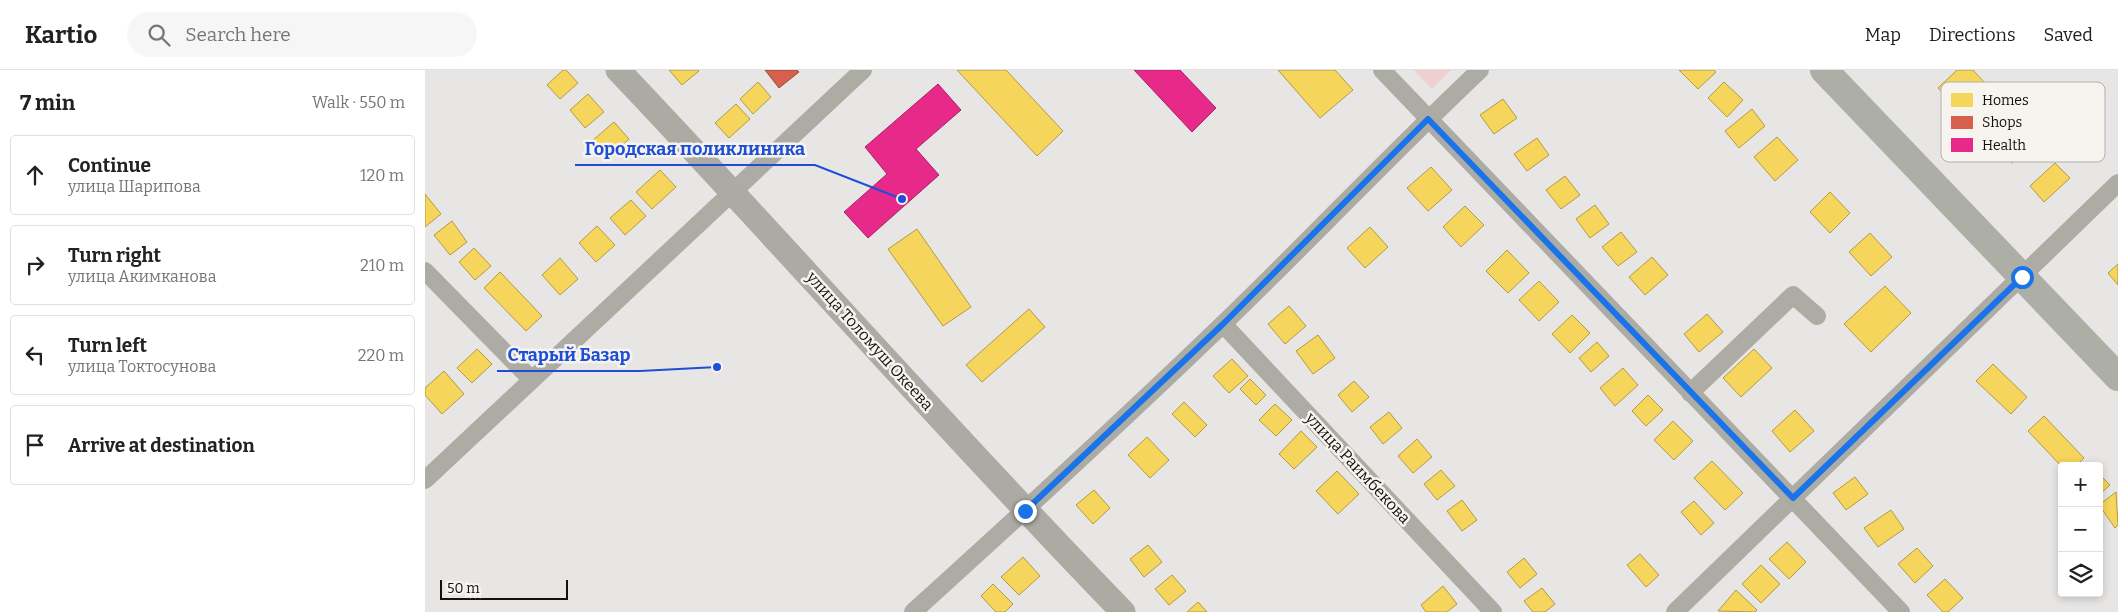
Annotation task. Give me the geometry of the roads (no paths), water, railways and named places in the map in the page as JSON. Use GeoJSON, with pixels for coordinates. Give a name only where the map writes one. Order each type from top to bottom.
{"type":"FeatureCollection","features":[{"type":"Feature","properties":{"kind":"main road"},"geometry":{"type":"LineString","coordinates":[[1824,70],[2118,377]]}},
{"type":"Feature","properties":{"kind":"street","name":"улица Толомуш Океева"},"geometry":{"type":"LineString","coordinates":[[618,70],[733,192],[1025,511],[1123,612]]}},
{"type":"Feature","properties":{"kind":"street"},"geometry":{"type":"LineString","coordinates":[[425,480],[863,70]]}},
{"type":"Feature","properties":{"kind":"street"},"geometry":{"type":"LineString","coordinates":[[1382,70],[1901,612]]}},
{"type":"Feature","properties":{"kind":"street"},"geometry":{"type":"LineString","coordinates":[[913,612],[1025,511],[1223,324],[1428,119],[1480,70]]}},
{"type":"Feature","properties":{"kind":"street"},"geometry":{"type":"LineString","coordinates":[[1675,612],[2118,183]]}},
{"type":"Feature","properties":{"kind":"street"},"geometry":{"type":"LineString","coordinates":[[425,271],[532,380]]}},
{"type":"Feature","properties":{"kind":"street"},"geometry":{"type":"LineString","coordinates":[[1690,393],[1793,295],[1817,316]]}},
{"type":"Feature","properties":{"kind":"street","name":"улица Раимбекова"},"geometry":{"type":"LineString","coordinates":[[1223,324],[1493,612]]}},
{"type":"Feature","properties":{"kind":"place","name":"Городская поликлиника"},"geometry":{"type":"Point","coordinates":[902,199]}},
{"type":"Feature","properties":{"kind":"place","name":"Старый Базар"},"geometry":{"type":"Point","coordinates":[717,367]}}]}
